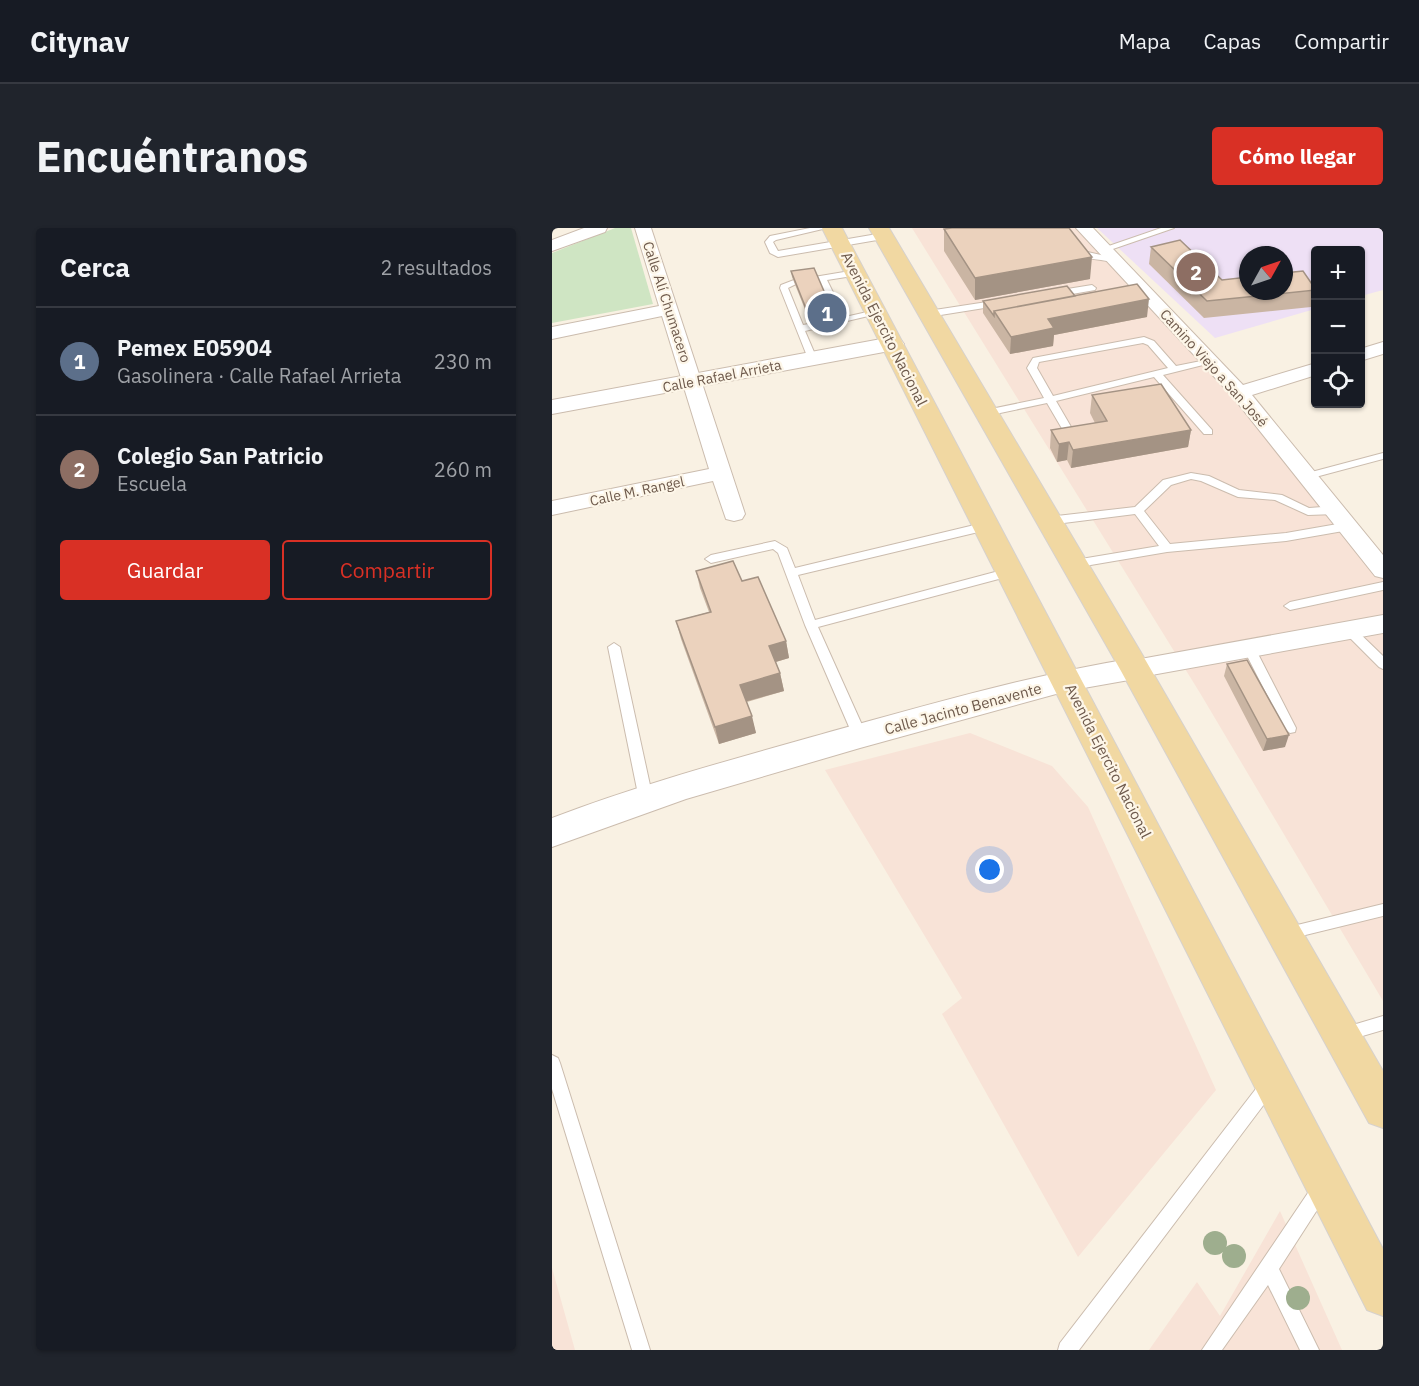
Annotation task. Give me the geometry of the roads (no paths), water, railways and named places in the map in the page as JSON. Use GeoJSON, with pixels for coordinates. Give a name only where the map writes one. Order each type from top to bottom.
{"type":"FeatureCollection","features":[{"type":"Feature","properties":{"kind":"main road"},"geometry":{"type":"LineString","coordinates":[[881,232],[1136,669],[1341,1035],[1380,1098]]}},
{"type":"Feature","properties":{"kind":"main road","name":"Avenida Ejercito Nacional"},"geometry":{"type":"LineString","coordinates":[[832,233],[856,273],[1383,1294]]}},
{"type":"Feature","properties":{"kind":"street"},"geometry":{"type":"LineString","coordinates":[[552,246],[599,228]]}},
{"type":"Feature","properties":{"kind":"street","name":"Calle Alí Chumacero"},"geometry":{"type":"LineString","coordinates":[[643,228],[734,514]]}},
{"type":"Feature","properties":{"kind":"street","name":"Camino Viejo a San José"},"geometry":{"type":"LineString","coordinates":[[1084,228],[1239,392],[1383,570]]}},
{"type":"Feature","properties":{"kind":"street"},"geometry":{"type":"LineString","coordinates":[[552,333],[669,309]]}},
{"type":"Feature","properties":{"kind":"street","name":"Calle Rafael Arrieta"},"geometry":{"type":"LineString","coordinates":[[552,407],[892,344]]}},
{"type":"Feature","properties":{"kind":"street"},"geometry":{"type":"LineString","coordinates":[[1363,354],[1383,348]]}},
{"type":"Feature","properties":{"kind":"street"},"geometry":{"type":"LineString","coordinates":[[1239,392],[1311,370]]}},
{"type":"Feature","properties":{"kind":"street","name":"Calle M. Rangel"},"geometry":{"type":"LineString","coordinates":[[552,508],[721,472]]}},
{"type":"Feature","properties":{"kind":"street","name":"Calle Jacinto Benavente"},"geometry":{"type":"LineString","coordinates":[[552,833],[646,799],[860,736],[1066,680],[1383,624]]}},
{"type":"Feature","properties":{"kind":"lane"},"geometry":{"type":"LineString","coordinates":[[1055,228],[1075,253],[1085,257],[1109,254],[1170,228]]}},
{"type":"Feature","properties":{"kind":"lane"},"geometry":{"type":"LineString","coordinates":[[832,233],[778,254],[774,253],[769,242],[773,238],[832,233],[881,232]]}},
{"type":"Feature","properties":{"kind":"lane"},"geometry":{"type":"LineString","coordinates":[[842,321],[819,279],[856,273]]}},
{"type":"Feature","properties":{"kind":"lane"},"geometry":{"type":"LineString","coordinates":[[794,283],[785,285],[784,288],[812,359]]}},
{"type":"Feature","properties":{"kind":"lane"},"geometry":{"type":"LineString","coordinates":[[1045,296],[1092,288]]}},
{"type":"Feature","properties":{"kind":"lane"},"geometry":{"type":"LineString","coordinates":[[928,314],[1010,301]]}},
{"type":"Feature","properties":{"kind":"lane"},"geometry":{"type":"LineString","coordinates":[[791,306],[803,304]]}},
{"type":"Feature","properties":{"kind":"lane"},"geometry":{"type":"LineString","coordinates":[[800,329],[876,313]]}},
{"type":"Feature","properties":{"kind":"lane"},"geometry":{"type":"LineString","coordinates":[[1069,432],[1032,368],[1033,362],[1044,357],[1144,340],[1151,343],[1174,369]]}},
{"type":"Feature","properties":{"kind":"lane"},"geometry":{"type":"LineString","coordinates":[[986,413],[1208,361]]}},
{"type":"Feature","properties":{"kind":"lane"},"geometry":{"type":"LineString","coordinates":[[1156,373],[1208,432]]}},
{"type":"Feature","properties":{"kind":"lane"},"geometry":{"type":"LineString","coordinates":[[1308,476],[1383,456]]}},
{"type":"Feature","properties":{"kind":"lane"},"geometry":{"type":"LineString","coordinates":[[1048,520],[1138,510],[1147,505],[1164,483],[1192,477],[1206,478],[1230,491],[1244,495],[1275,496],[1308,511],[1336,510]]}},
{"type":"Feature","properties":{"kind":"lane"},"geometry":{"type":"LineString","coordinates":[[1138,510],[1167,548]]}},
{"type":"Feature","properties":{"kind":"lane"},"geometry":{"type":"LineString","coordinates":[[791,573],[987,526]]}},
{"type":"Feature","properties":{"kind":"lane"},"geometry":{"type":"LineString","coordinates":[[1073,564],[1167,548],[1286,537],[1349,526]]}},
{"type":"Feature","properties":{"kind":"lane"},"geometry":{"type":"LineString","coordinates":[[711,559],[775,545],[783,551],[811,625],[860,736]]}},
{"type":"Feature","properties":{"kind":"lane"},"geometry":{"type":"LineString","coordinates":[[811,625],[1010,572]]}},
{"type":"Feature","properties":{"kind":"lane"},"geometry":{"type":"LineString","coordinates":[[1290,606],[1383,586]]}},
{"type":"Feature","properties":{"kind":"lane"},"geometry":{"type":"LineString","coordinates":[[1349,630],[1383,664]]}},
{"type":"Feature","properties":{"kind":"lane"},"geometry":{"type":"LineString","coordinates":[[614,647],[646,799]]}},
{"type":"Feature","properties":{"kind":"lane"},"geometry":{"type":"LineString","coordinates":[[1249,648],[1290,728]]}},
{"type":"Feature","properties":{"kind":"lane"},"geometry":{"type":"LineString","coordinates":[[1285,934],[1383,910]]}},
{"type":"Feature","properties":{"kind":"lane"},"geometry":{"type":"LineString","coordinates":[[1341,1035],[1383,1023]]}},
{"type":"Feature","properties":{"kind":"lane"},"geometry":{"type":"LineString","coordinates":[[552,1063],[641,1350]]}},
{"type":"Feature","properties":{"kind":"lane"},"geometry":{"type":"LineString","coordinates":[[1067,1350],[1272,1080]]}},
{"type":"Feature","properties":{"kind":"lane"},"geometry":{"type":"LineString","coordinates":[[1212,1350],[1326,1180]]}},
{"type":"Feature","properties":{"kind":"lane"},"geometry":{"type":"LineString","coordinates":[[1269,1268],[1310,1350]]}},
{"type":"Feature","properties":{"kind":"place","name":"Colegio San Patricio"},"geometry":{"type":"Point","coordinates":[1196,272]}},
{"type":"Feature","properties":{"kind":"place","name":"Pemex E05904"},"geometry":{"type":"Point","coordinates":[827,313]}}]}
